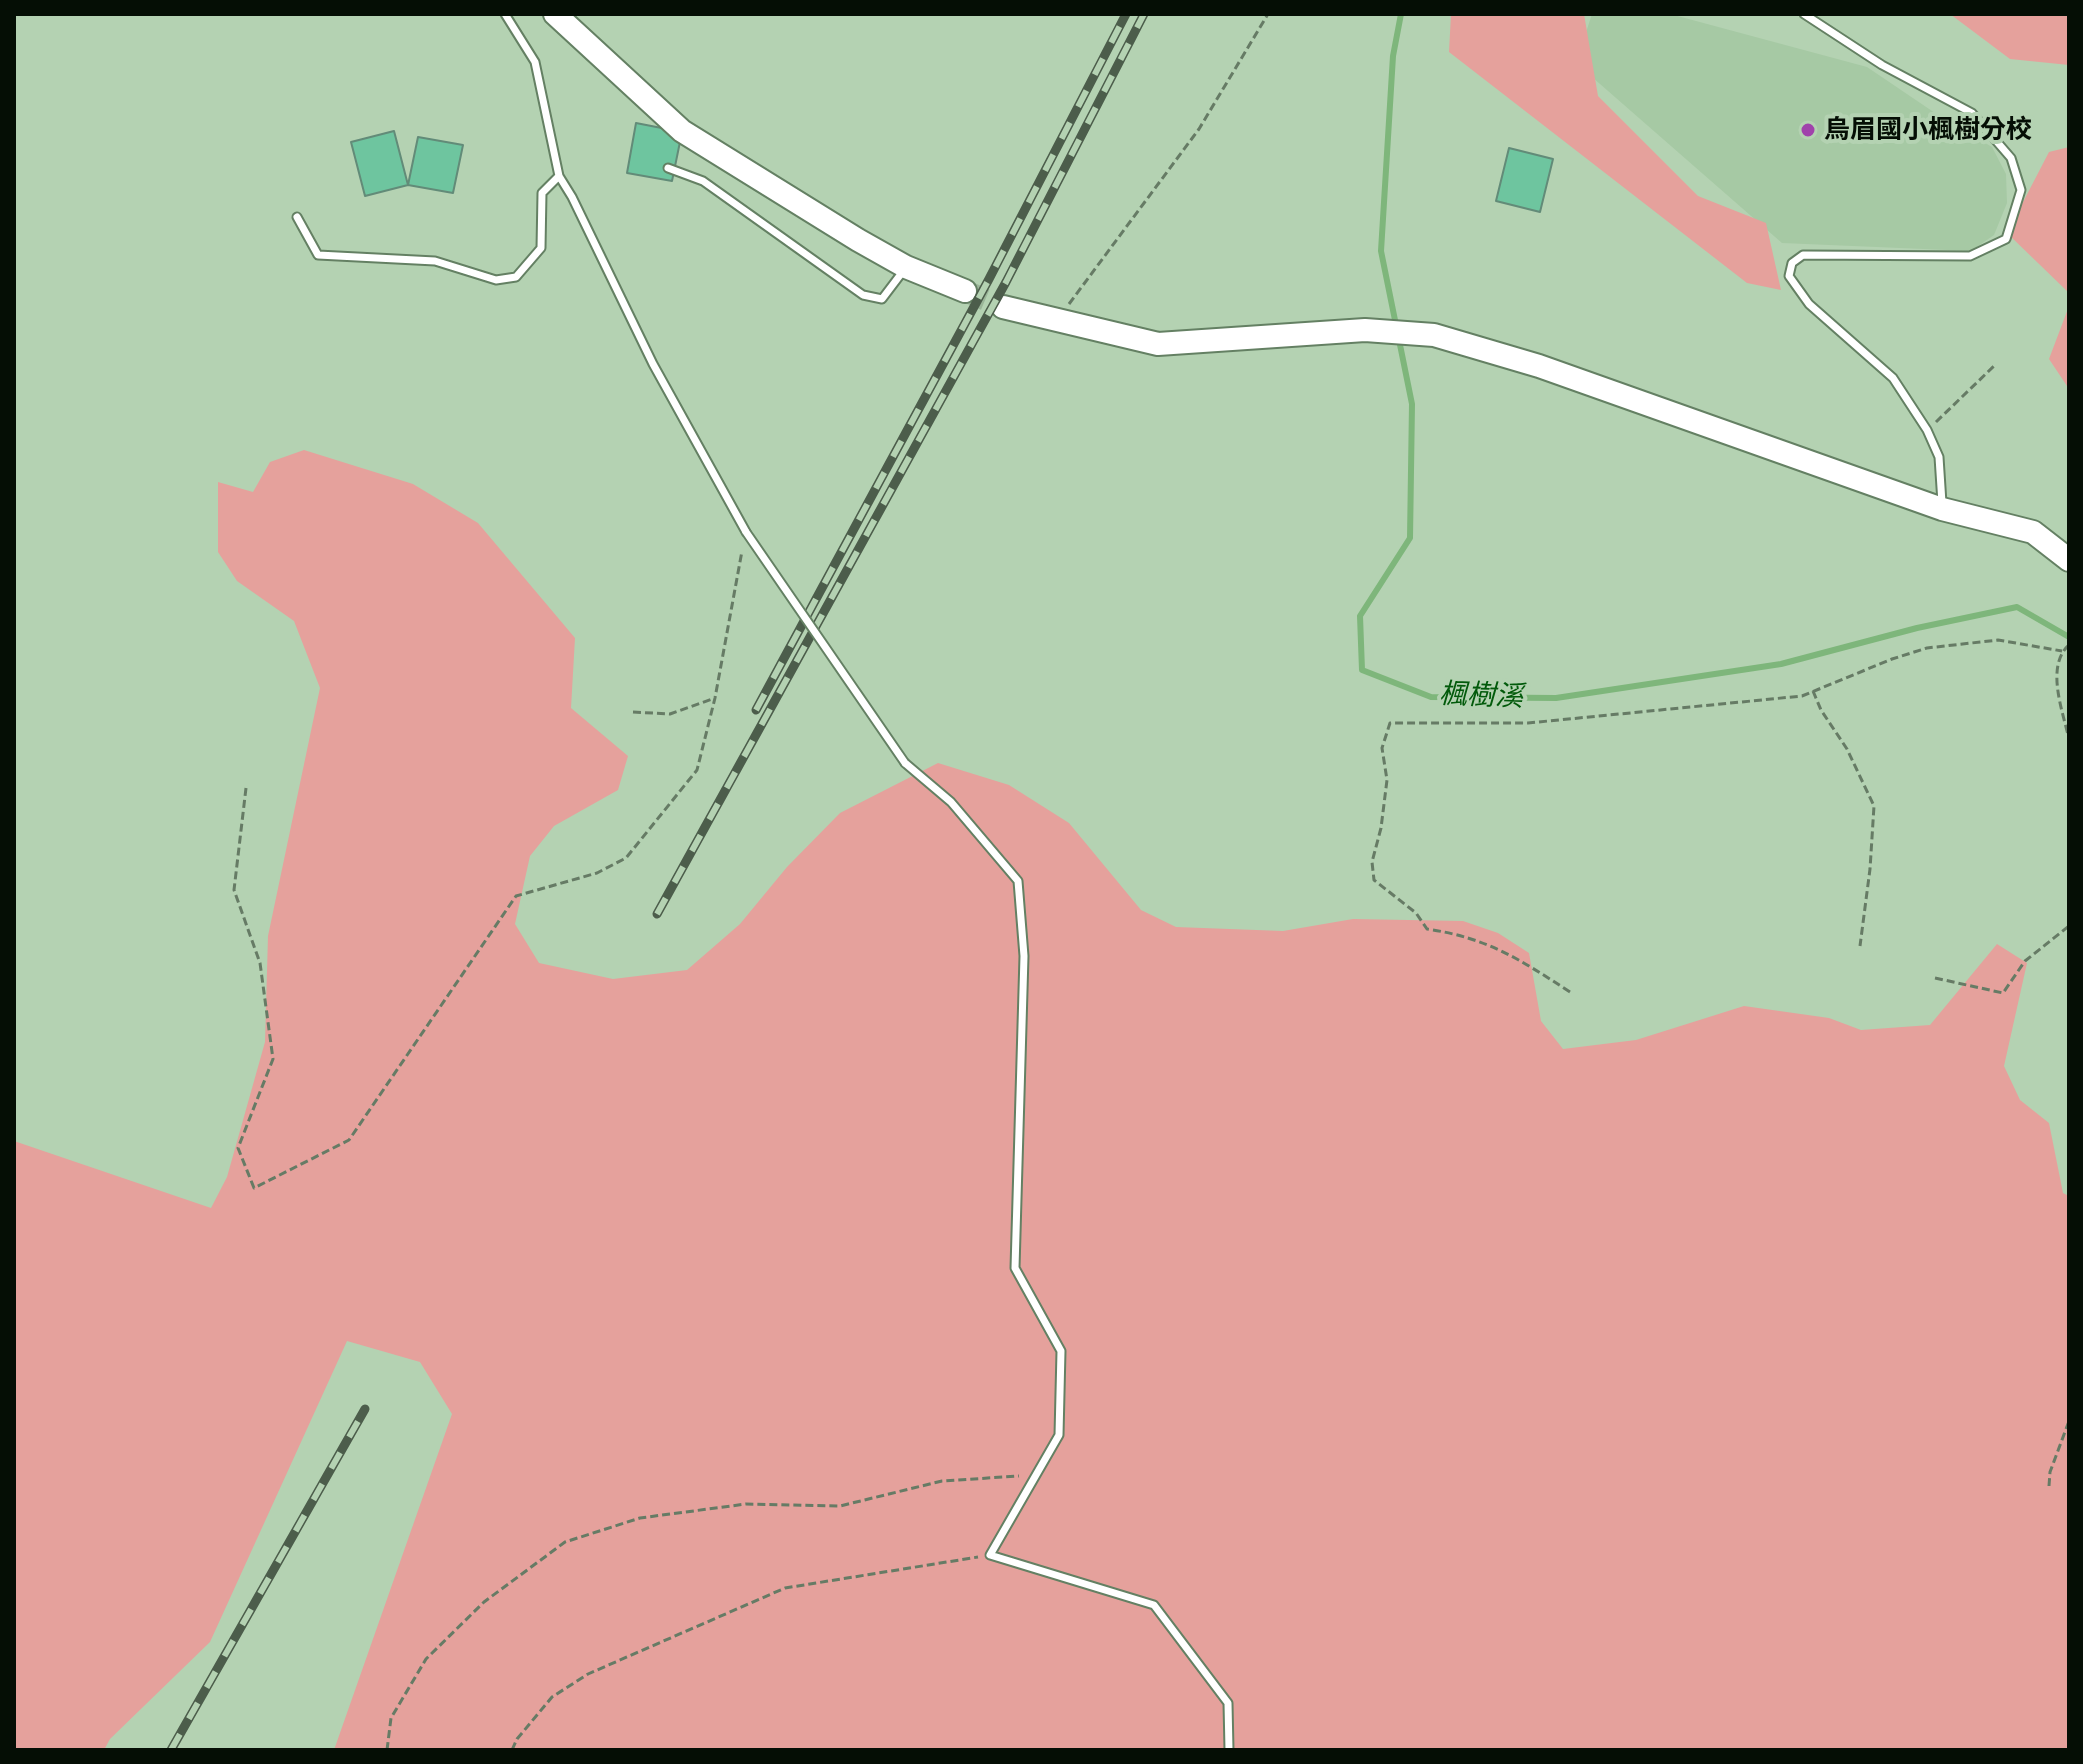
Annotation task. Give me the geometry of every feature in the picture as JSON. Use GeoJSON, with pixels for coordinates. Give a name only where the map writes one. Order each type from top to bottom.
{"type":"FeatureCollection","features":[{"type":"Feature","properties":{"kind":"street"},"geometry":{"type":"LineString","coordinates":[[555,14],[682,131],[906,267],[965,291]]}},
{"type":"Feature","properties":{"kind":"street"},"geometry":{"type":"LineString","coordinates":[[1003,307],[1158,344],[1365,330],[1434,335],[1539,366],[1942,509],[2033,532],[2069,560]]}},
{"type":"Feature","properties":{"kind":"lane"},"geometry":{"type":"LineString","coordinates":[[505,14],[535,62],[559,176],[653,364],[746,532],[905,763],[951,802],[1018,881],[1024,956],[1015,1268],[1061,1351],[1059,1435],[990,1555],[1154,1605],[1228,1703],[1229,1750]]}},
{"type":"Feature","properties":{"kind":"lane"},"geometry":{"type":"LineString","coordinates":[[1804,14],[1882,65],[1972,113],[2011,158],[2021,190],[2006,239],[1970,256],[1803,255],[1792,263],[1789,276],[1809,304],[1893,378],[1927,430],[1939,457],[1942,509]]}},
{"type":"Feature","properties":{"kind":"lane"},"geometry":{"type":"LineString","coordinates":[[668,168],[703,181],[863,295],[882,299],[906,267]]}},
{"type":"Feature","properties":{"kind":"lane"},"geometry":{"type":"LineString","coordinates":[[297,217],[318,255],[435,261],[496,280],[516,277],[541,248],[542,193],[559,176]]}},
{"type":"Feature","properties":{"kind":"path"},"geometry":{"type":"LineString","coordinates":[[1058,320],[1199,129],[1268,14]]}},
{"type":"Feature","properties":{"kind":"path"},"geometry":{"type":"LineString","coordinates":[[1927,430],[1994,366]]}},
{"type":"Feature","properties":{"kind":"path"},"geometry":{"type":"LineString","coordinates":[[246,788],[234,890],[260,963],[273,1059],[238,1148],[254,1188],[349,1140],[516,896],[597,873],[626,858],[697,770],[715,698],[746,532]]}},
{"type":"Feature","properties":{"kind":"path"},"geometry":{"type":"LineString","coordinates":[[1570,992],[1510,954],[1463,935],[1427,929],[1416,913],[1374,880],[1372,862],[1381,828],[1387,780],[1382,748],[1390,723],[1528,723],[1802,696],[1927,648],[1998,640],[2062,651]]}},
{"type":"Feature","properties":{"kind":"path"},"geometry":{"type":"LineString","coordinates":[[2069,645],[2062,651],[2056,681],[2069,739]]}},
{"type":"Feature","properties":{"kind":"path"},"geometry":{"type":"LineString","coordinates":[[1813,691],[1821,710],[1847,749],[1874,806],[1860,946]]}},
{"type":"Feature","properties":{"kind":"path"},"geometry":{"type":"LineString","coordinates":[[633,712],[670,714],[715,698]]}},
{"type":"Feature","properties":{"kind":"path"},"geometry":{"type":"LineString","coordinates":[[1935,978],[2003,993],[2025,961],[2069,926]]}},
{"type":"Feature","properties":{"kind":"path"},"geometry":{"type":"LineString","coordinates":[[2049,1486],[2050,1472],[2069,1421]]}},
{"type":"Feature","properties":{"kind":"path"},"geometry":{"type":"LineString","coordinates":[[387,1750],[391,1718],[426,1659],[484,1602],[565,1542],[640,1518],[746,1504],[840,1506],[942,1481],[1036,1475]]}},
{"type":"Feature","properties":{"kind":"path"},"geometry":{"type":"LineString","coordinates":[[512,1750],[517,1739],[552,1697],[588,1674],[785,1588],[990,1555]]}},
{"type":"Feature","properties":{"kind":"shaded area"},"geometry":{"type":"Polygon","coordinates":[[[1451,14],[1584,14],[1598,96],[1698,196],[1766,223],[1781,290],[1747,283],[1449,52],[1451,14]]]}},
{"type":"Feature","properties":{"kind":"shaded area","name":"烏眉國小楓樹分校"},"geometry":{"type":"Polygon","coordinates":[[[1592,14],[1670,14],[1867,67],[1992,147],[2006,174],[2007,203],[1994,235],[1971,251],[1782,243],[1576,63],[1592,14]]]}},
{"type":"Feature","properties":{"kind":"shaded area"},"geometry":{"type":"Polygon","coordinates":[[[1950,14],[2069,14],[2069,65],[2010,59],[1950,14]]]}},
{"type":"Feature","properties":{"kind":"shaded area"},"geometry":{"type":"Polygon","coordinates":[[[2069,147],[2069,293],[2007,233],[2049,152],[2069,147]]]}},
{"type":"Feature","properties":{"kind":"shaded area"},"geometry":{"type":"Polygon","coordinates":[[[2069,306],[2069,389],[2049,359],[2069,306]]]}},
{"type":"Feature","properties":{"kind":"shaded area"},"geometry":{"type":"Polygon","coordinates":[[[304,450],[413,484],[478,523],[575,638],[571,708],[628,756],[618,790],[554,826],[530,856],[515,924],[539,963],[613,979],[687,970],[740,924],[787,867],[840,813],[938,763],[1009,785],[1069,823],[1141,910],[1176,927],[1283,931],[1353,919],[1463,921],[1498,933],[1529,953],[1541,1021],[1563,1049],[1636,1040],[1744,1006],[1829,1018],[1861,1030],[1930,1025],[1997,944],[2027,963],[2004,1066],[2020,1100],[2049,1123],[2063,1193],[2069,1196],[2069,1750],[334,1750],[452,1414],[420,1362],[347,1341],[210,1642],[110,1739],[104,1750],[14,1750],[14,1141],[211,1208],[227,1177],[265,1042],[268,936],[320,688],[294,621],[237,581],[218,552],[218,482],[253,492],[270,462],[304,450]]]}},
{"type":"Feature","properties":{"kind":"building"},"geometry":{"type":"Polygon","coordinates":[[[636,123],[682,132],[672,181],[627,173],[636,123]]]}},
{"type":"Feature","properties":{"kind":"building"},"geometry":{"type":"Polygon","coordinates":[[[394,131],[408,185],[365,196],[351,142],[394,131]]]}},
{"type":"Feature","properties":{"kind":"building"},"geometry":{"type":"Polygon","coordinates":[[[418,137],[463,145],[453,193],[408,185],[418,137]]]}},
{"type":"Feature","properties":{"kind":"building"},"geometry":{"type":"Polygon","coordinates":[[[1509,148],[1553,159],[1540,212],[1496,201],[1509,148]]]}},
{"type":"Feature","properties":{"kind":"waterway","name":"楓樹溪"},"geometry":{"type":"LineString","coordinates":[[1401,14],[1393,56],[1381,251],[1412,404],[1410,538],[1360,616],[1362,670],[1431,697],[1556,698],[1781,664],[1917,628],[2017,607],[2069,637]]}},
{"type":"Feature","properties":{"kind":"tunnel"},"geometry":{"type":"LineString","coordinates":[[965,291],[1003,307]]}},
{"type":"Feature","properties":{"kind":"railway"},"geometry":{"type":"LineString","coordinates":[[756,710],[989,279],[1126,14]]}},
{"type":"Feature","properties":{"kind":"railway"},"geometry":{"type":"LineString","coordinates":[[657,914],[1006,282],[1144,14]]}},
{"type":"Feature","properties":{"kind":"railway"},"geometry":{"type":"LineString","coordinates":[[171,1750],[365,1409]]}},
{"type":"Feature","properties":{"kind":"place","name":"烏眉國小楓樹分校"},"geometry":{"type":"Point","coordinates":[1808,130]}}]}
